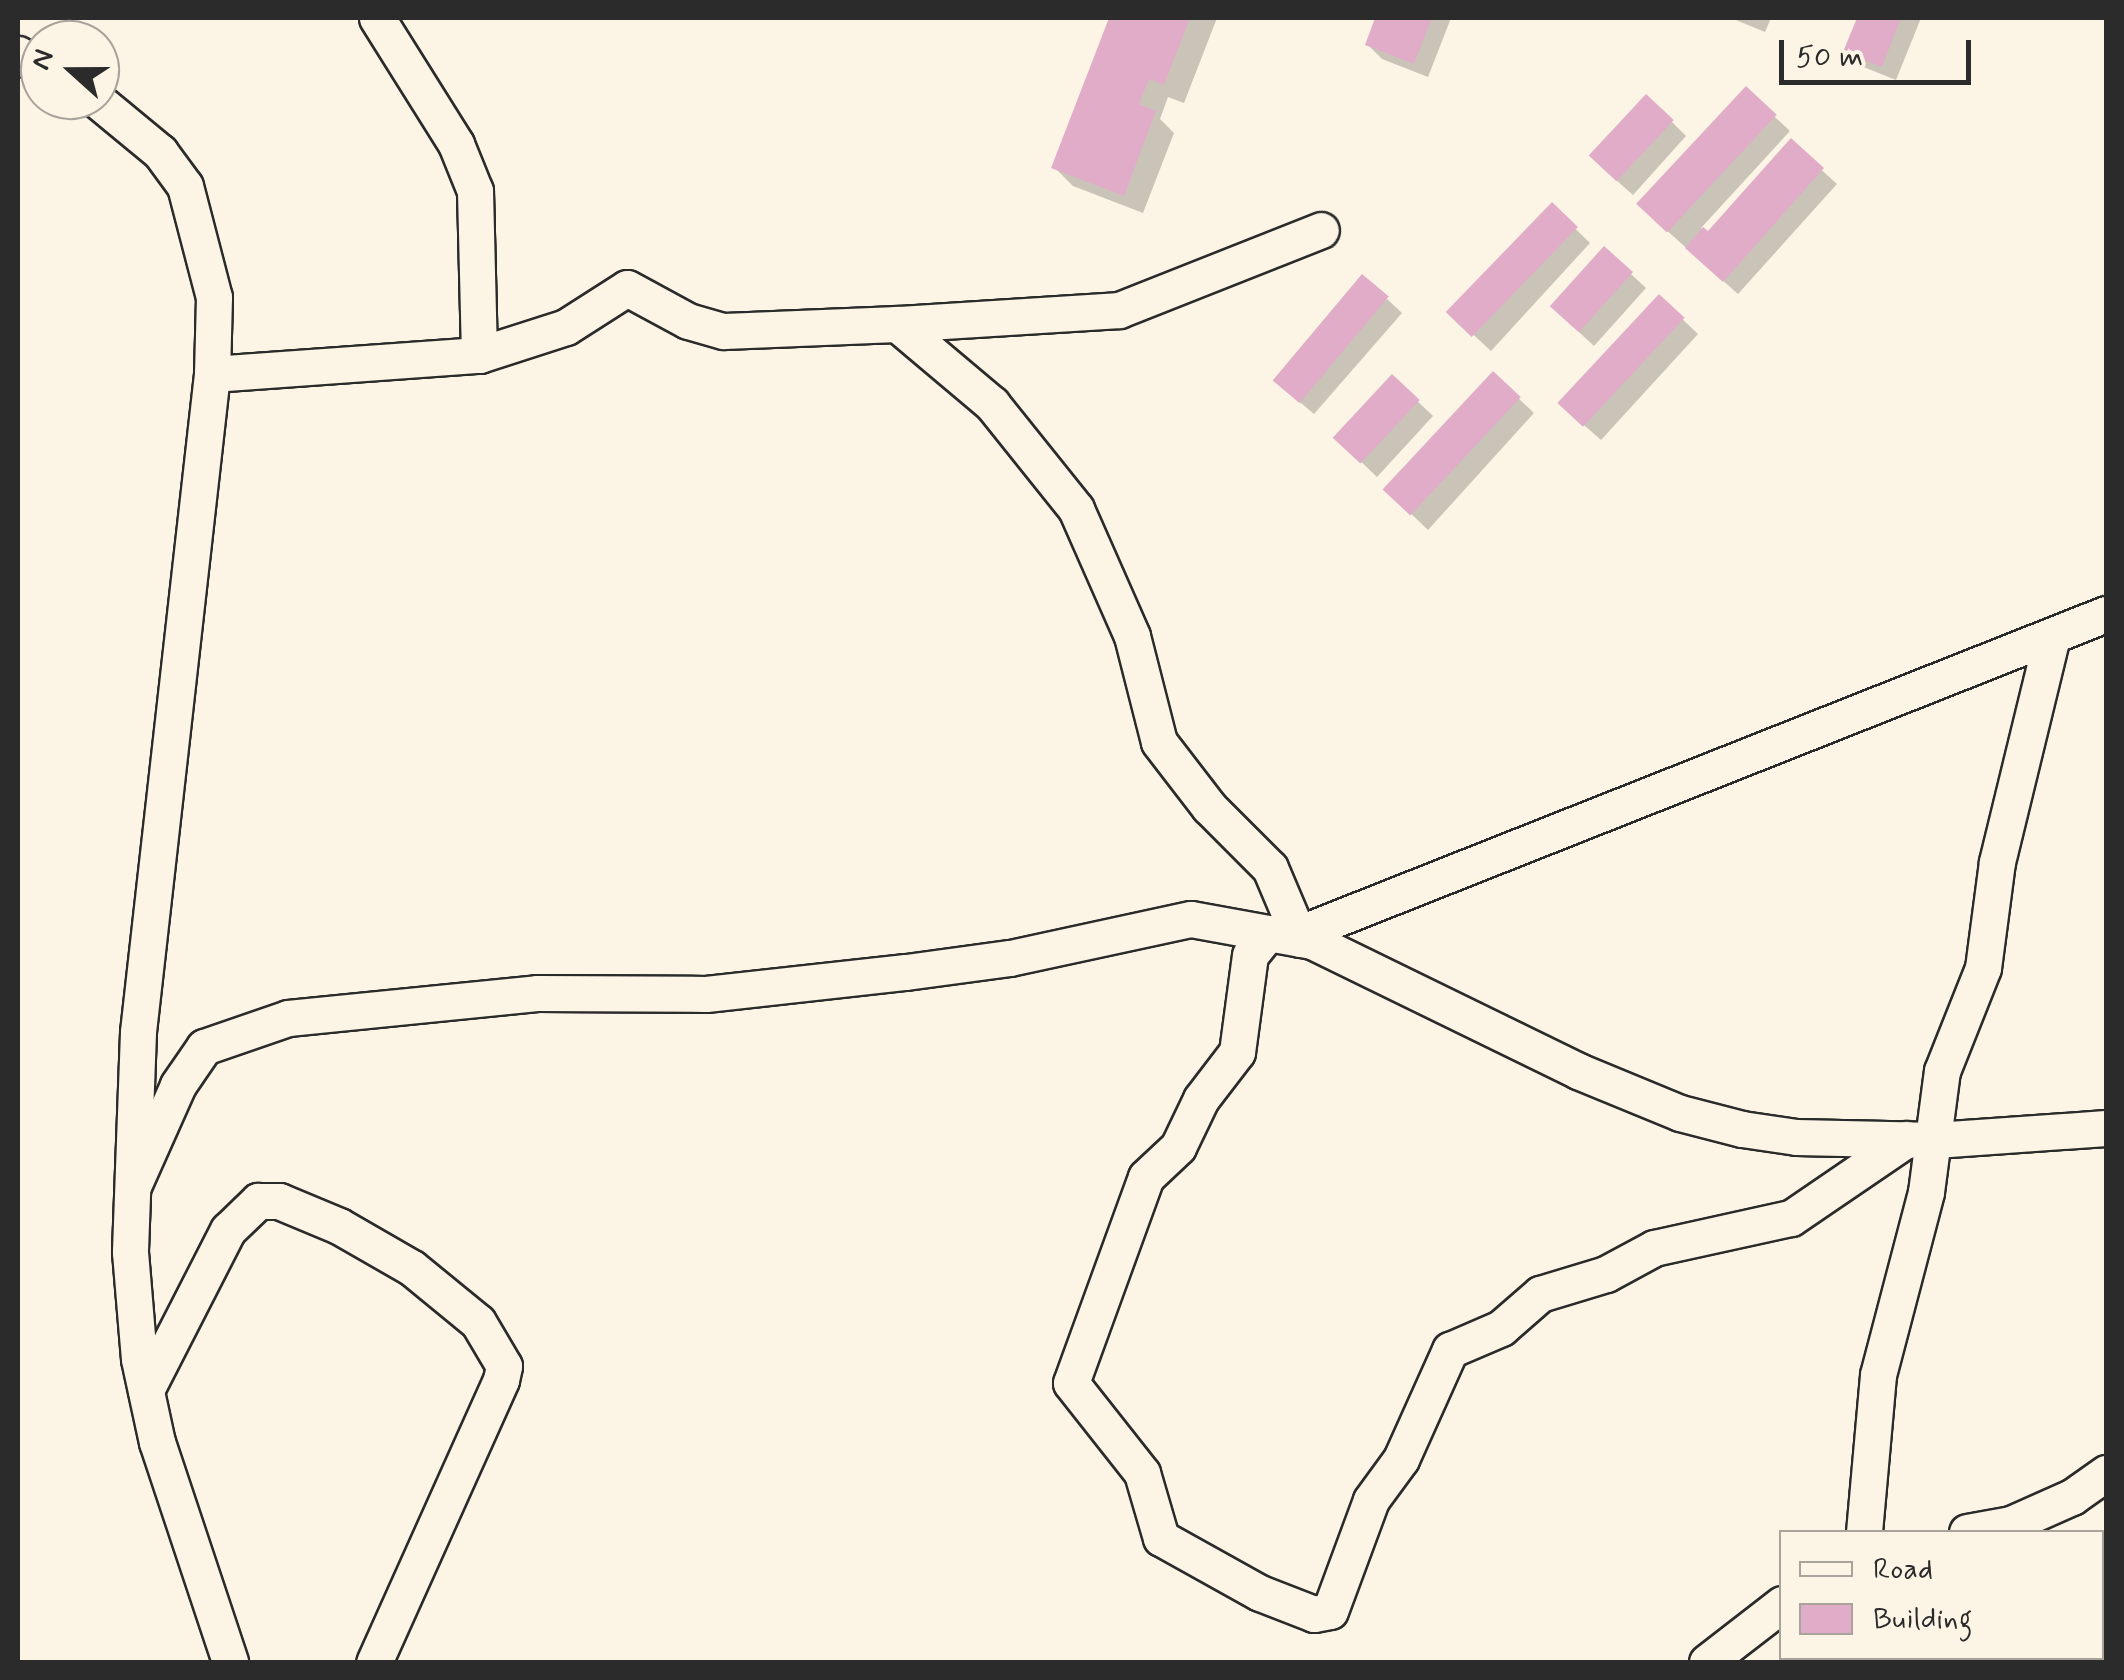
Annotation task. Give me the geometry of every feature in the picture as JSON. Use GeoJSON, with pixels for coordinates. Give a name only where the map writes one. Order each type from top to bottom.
{"type":"FeatureCollection","features":[{"type":"Feature","properties":{"kind":"street"},"geometry":{"type":"LineString","coordinates":[[377,18],[456,144],[475,192],[480,355]]}},
{"type":"Feature","properties":{"kind":"street"},"geometry":{"type":"LineString","coordinates":[[120,119],[160,152],[185,186],[212,284],[212,374],[138,1032],[134,1308],[146,1390],[178,1517],[230,1662]]}},
{"type":"Feature","properties":{"kind":"street"},"geometry":{"type":"LineString","coordinates":[[212,374],[480,355],[566,327],[627,288],[688,321],[724,331],[1119,310],[1320,230]]}},
{"type":"Feature","properties":{"kind":"street"},"geometry":{"type":"LineString","coordinates":[[896,324],[992,404],[1076,509],[1132,636],[1158,742],[1209,808],[1270,868],[1289,935]]}},
{"type":"Feature","properties":{"kind":"street"},"geometry":{"type":"LineString","coordinates":[[1921,1140],[1791,1218],[1654,1248],[1606,1274],[1540,1294],[1502,1328],[1450,1350],[1400,1459],[1371,1500],[1330,1611],[1314,1614],[1260,1593],[1161,1538],[1142,1473],[1071,1383],[1146,1177],[1178,1147],[1201,1099],[1237,1052],[1250,956],[1289,935],[2106,614]]}},
{"type":"Feature","properties":{"kind":"street"},"geometry":{"type":"LineString","coordinates":[[1864,1530],[1878,1375],[1921,1140],[1942,1072],[1983,968],[1997,862],[2052,636]]}},
{"type":"Feature","properties":{"kind":"street"},"geometry":{"type":"LineString","coordinates":[[134,1184],[178,1085],[204,1047],[288,1018],[537,993],[706,994],[1010,958],[1191,919],[1289,935],[1680,1113],[1796,1138],[1921,1140],[2106,1128]]}},
{"type":"Feature","properties":{"kind":"street"},"geometry":{"type":"LineString","coordinates":[[146,1390],[228,1230],[258,1201],[280,1202],[338,1226],[412,1268],[478,1322],[504,1366],[501,1380],[374,1662]]}},
{"type":"Feature","properties":{"kind":"street"},"geometry":{"type":"LineString","coordinates":[[1978,1530],[2011,1524],[2072,1497],[2106,1473]]}},
{"type":"Feature","properties":{"kind":"street"},"geometry":{"type":"LineString","coordinates":[[1708,1662],[1779,1606]]}},
{"type":"Feature","properties":{"kind":"building"},"geometry":{"type":"Polygon","coordinates":[[[1109,18],[1190,18],[1164,85],[1149,79],[1139,104],[1156,111],[1124,196],[1051,168],[1109,18]]]}},
{"type":"Feature","properties":{"kind":"building"},"geometry":{"type":"Polygon","coordinates":[[[1375,18],[1432,18],[1414,64],[1365,45],[1375,18]]]}},
{"type":"Feature","properties":{"kind":"building"},"geometry":{"type":"Polygon","coordinates":[[[1857,18],[1901,18],[1882,67],[1843,52],[1857,18]]]}},
{"type":"Feature","properties":{"kind":"building"},"geometry":{"type":"Polygon","coordinates":[[[1746,86],[1777,115],[1667,232],[1636,204],[1746,86]]]}},
{"type":"Feature","properties":{"kind":"building"},"geometry":{"type":"Polygon","coordinates":[[[1646,94],[1674,120],[1617,181],[1589,155],[1646,94]]]}},
{"type":"Feature","properties":{"kind":"building"},"geometry":{"type":"Polygon","coordinates":[[[1791,138],[1824,168],[1723,282],[1685,248],[1703,227],[1708,231],[1791,138]]]}},
{"type":"Feature","properties":{"kind":"building"},"geometry":{"type":"Polygon","coordinates":[[[1552,202],[1578,227],[1472,337],[1446,312],[1552,202]]]}},
{"type":"Feature","properties":{"kind":"building"},"geometry":{"type":"Polygon","coordinates":[[[1604,246],[1633,272],[1579,332],[1550,306],[1604,246]]]}},
{"type":"Feature","properties":{"kind":"building"},"geometry":{"type":"Polygon","coordinates":[[[1362,274],[1389,296],[1299,403],[1273,380],[1362,274]]]}},
{"type":"Feature","properties":{"kind":"building"},"geometry":{"type":"Polygon","coordinates":[[[1659,294],[1685,318],[1583,427],[1557,403],[1659,294]]]}},
{"type":"Feature","properties":{"kind":"building"},"geometry":{"type":"Polygon","coordinates":[[[1493,371],[1521,397],[1410,515],[1383,489],[1493,371]]]}},
{"type":"Feature","properties":{"kind":"building"},"geometry":{"type":"Polygon","coordinates":[[[1392,374],[1420,400],[1360,464],[1333,438],[1392,374]]]}}]}
